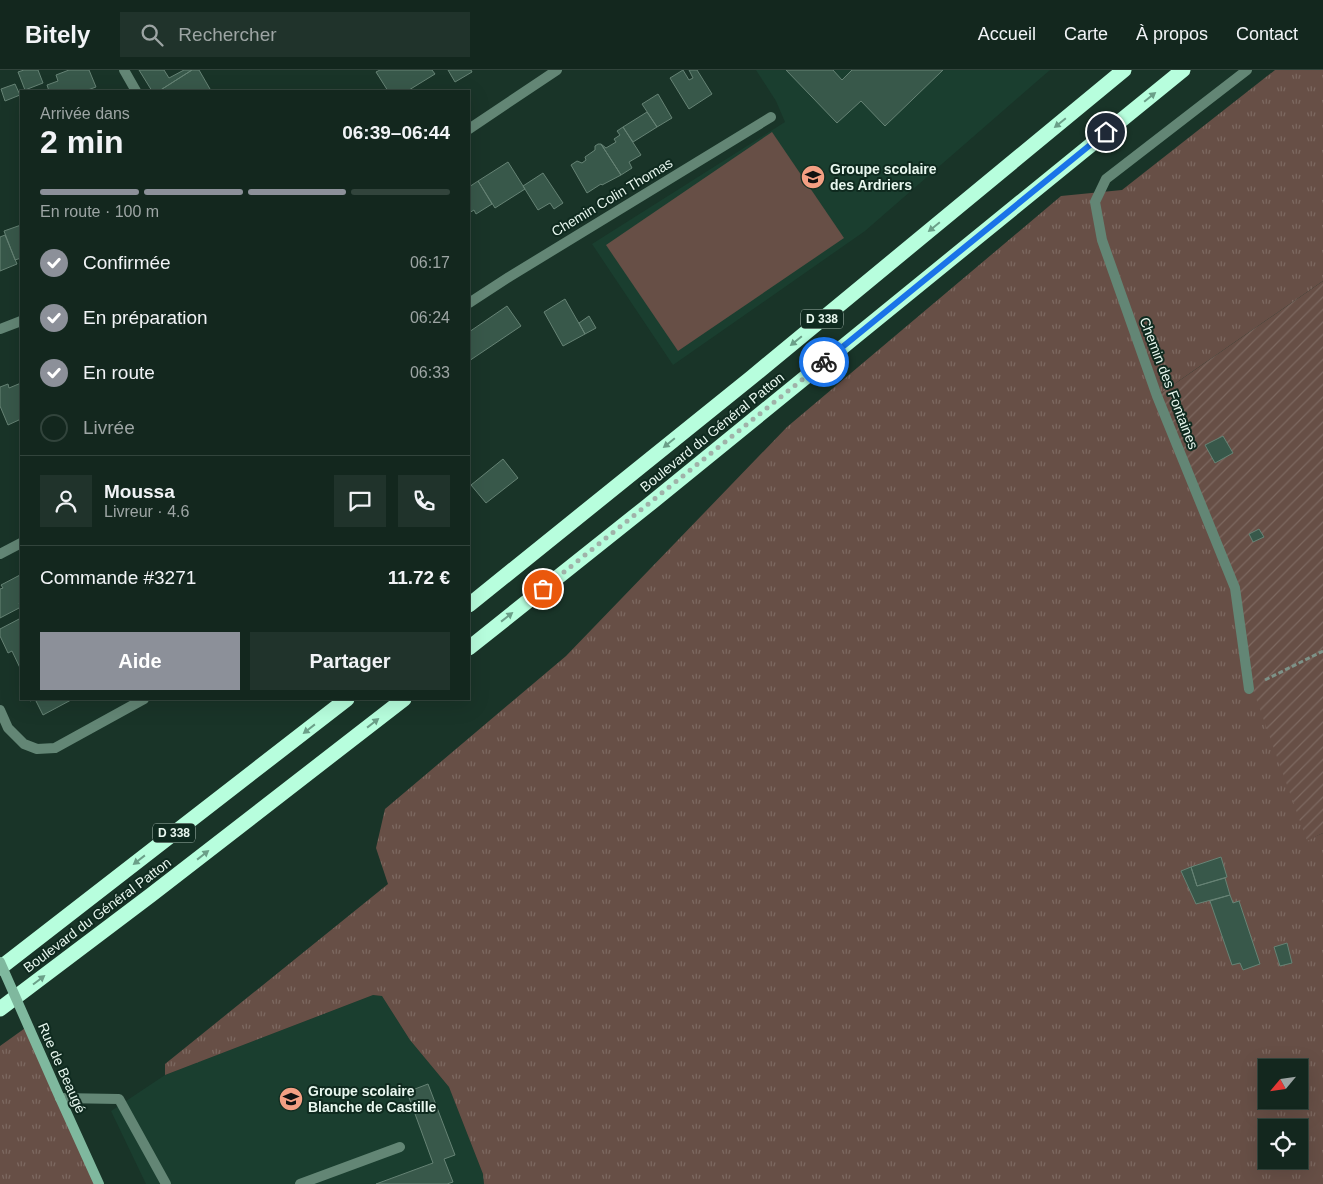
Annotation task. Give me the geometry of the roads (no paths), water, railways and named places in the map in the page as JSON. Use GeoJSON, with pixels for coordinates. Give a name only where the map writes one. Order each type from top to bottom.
{"type":"FeatureCollection","features":[{"type":"Feature","properties":{"kind":"highway","name":"Boulevard du Général Patton"},"geometry":{"type":"LineString","coordinates":[[470,604],[752,377],[1124,70]]}},
{"type":"Feature","properties":{"kind":"highway","name":"Boulevard du Général Patton"},"geometry":{"type":"LineString","coordinates":[[470,647],[1183,70]]}},
{"type":"Feature","properties":{"kind":"highway","name":"Boulevard du Général Patton"},"geometry":{"type":"LineString","coordinates":[[0,968],[346,700]]}},
{"type":"Feature","properties":{"kind":"highway","name":"Boulevard du Général Patton"},"geometry":{"type":"LineString","coordinates":[[0,1009],[403,700]]}},
{"type":"Feature","properties":{"kind":"street"},"geometry":{"type":"LineString","coordinates":[[124,70],[135,90]]}},
{"type":"Feature","properties":{"kind":"street"},"geometry":{"type":"LineString","coordinates":[[470,127],[557,70]]}},
{"type":"Feature","properties":{"kind":"street","name":"Chemin des Fontaines"},"geometry":{"type":"LineString","coordinates":[[1247,70],[1106,179],[1095,202],[1102,240],[1157,396],[1235,588],[1249,689]]}},
{"type":"Feature","properties":{"kind":"street","name":"Chemin Colin Thomas"},"geometry":{"type":"LineString","coordinates":[[470,302],[508,277],[771,117]]}},
{"type":"Feature","properties":{"kind":"street"},"geometry":{"type":"LineString","coordinates":[[0,329],[20,321]]}},
{"type":"Feature","properties":{"kind":"street"},"geometry":{"type":"LineString","coordinates":[[0,554],[20,544]]}},
{"type":"Feature","properties":{"kind":"street"},"geometry":{"type":"LineString","coordinates":[[0,710],[8,728],[24,744],[37,749],[55,748],[142,700]]}},
{"type":"Feature","properties":{"kind":"street","name":"Rue de Beaugé"},"geometry":{"type":"LineString","coordinates":[[0,962],[99,1184]]}},
{"type":"Feature","properties":{"kind":"street"},"geometry":{"type":"LineString","coordinates":[[60,1098],[119,1099],[166,1184]]}},
{"type":"Feature","properties":{"kind":"street"},"geometry":{"type":"LineString","coordinates":[[300,1184],[400,1147]]}},
{"type":"Feature","properties":{"kind":"place","name":"Groupe scolaire des Ardriers"},"geometry":{"type":"Point","coordinates":[813,177]}},
{"type":"Feature","properties":{"kind":"place","name":"Groupe scolaire Blanche de Castille"},"geometry":{"type":"Point","coordinates":[291,1099]}}]}
